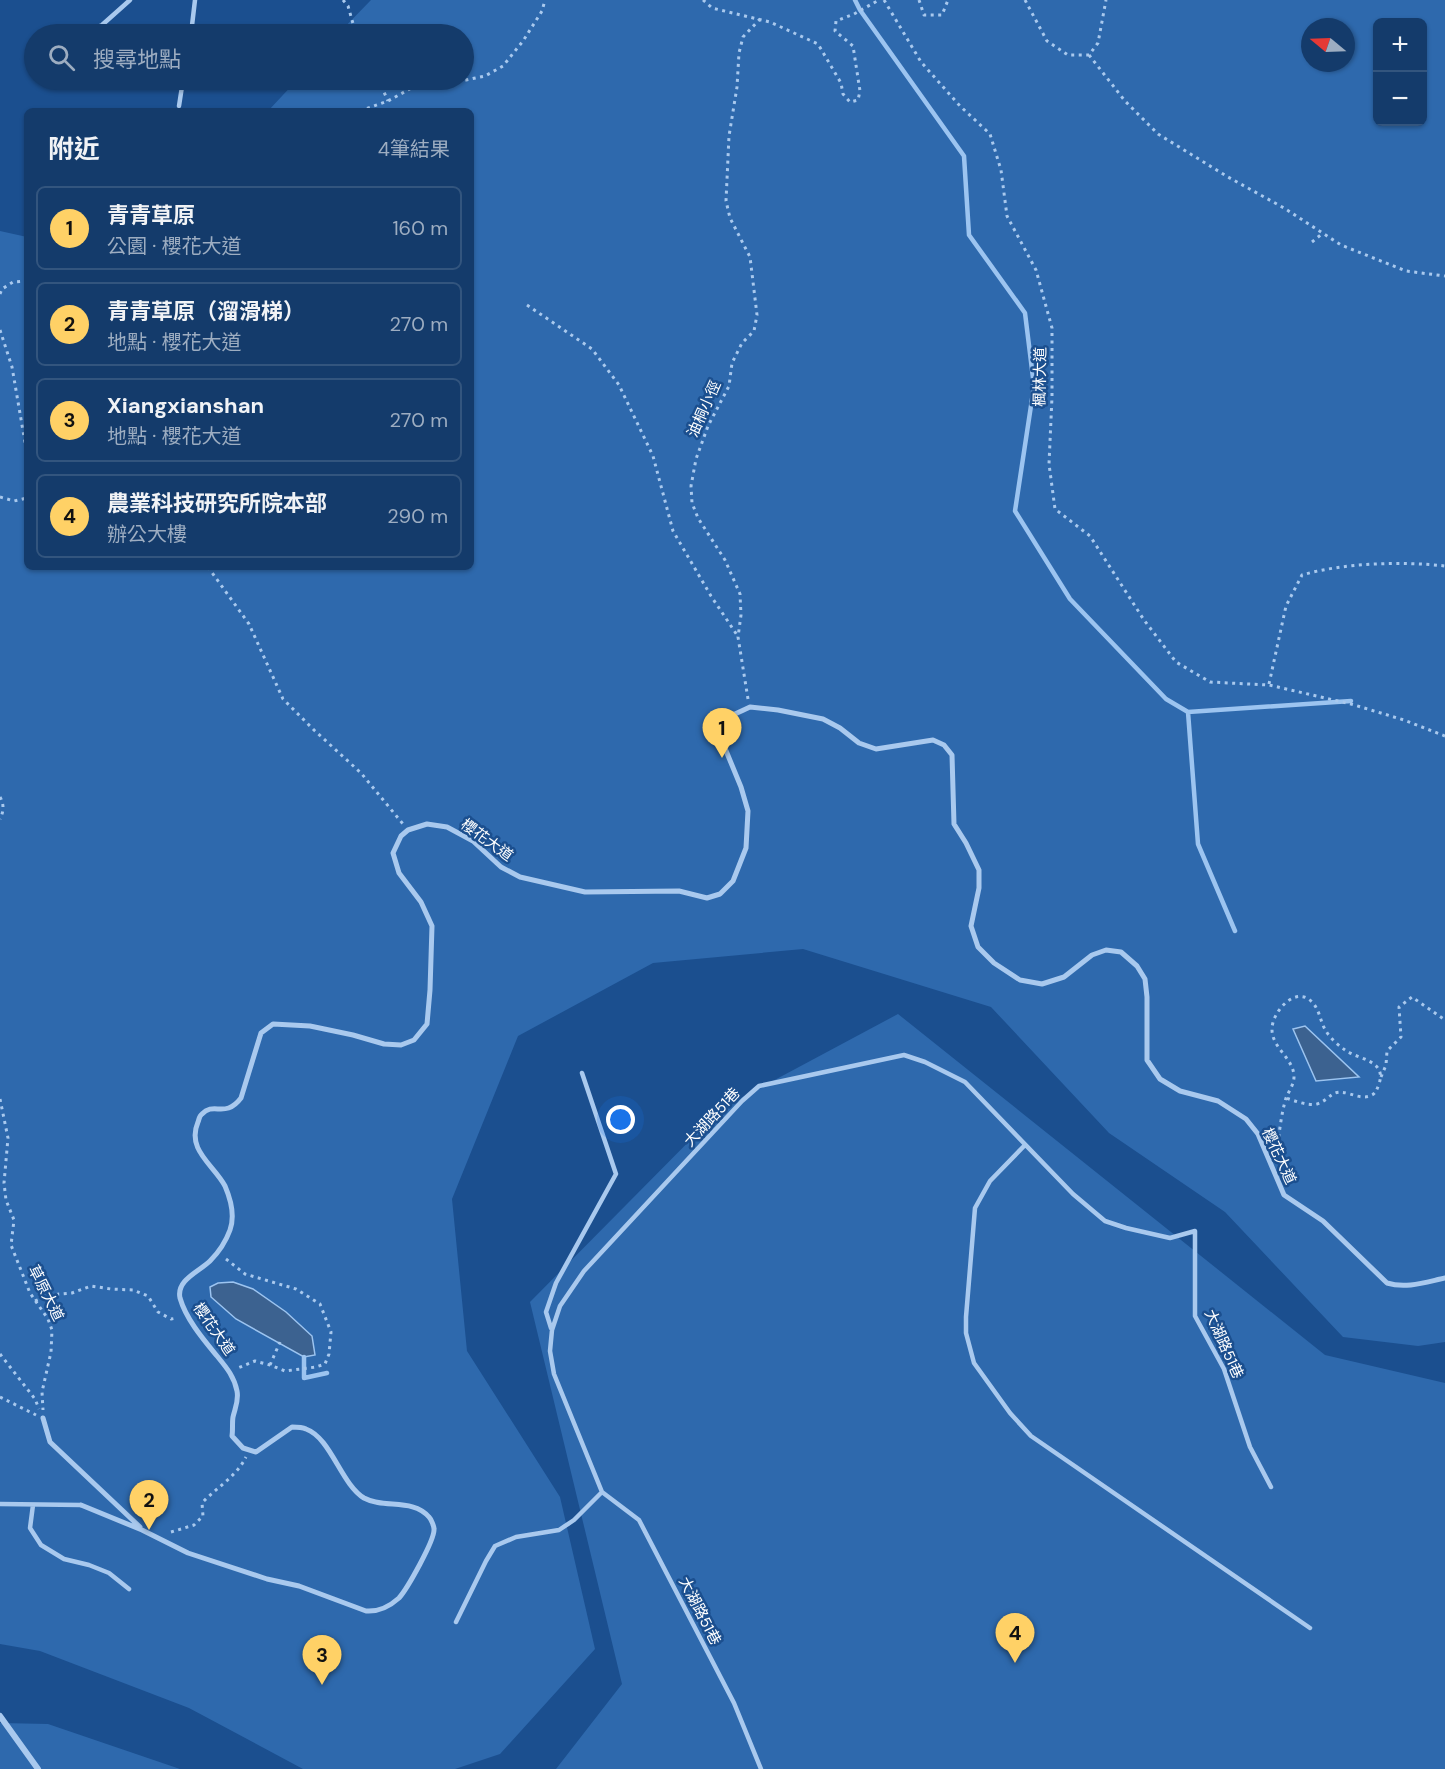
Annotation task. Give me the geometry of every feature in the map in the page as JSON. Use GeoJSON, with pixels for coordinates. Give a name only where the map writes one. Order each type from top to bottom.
{"type":"FeatureCollection","features":[{"type":"Feature","properties":{"kind":"street","name":"櫻花大道"},"geometry":{"type":"LineString","coordinates":[[249,1450],[243,1448],[232,1436],[238,1392],[231,1372],[216,1356],[188,1317],[179,1295],[182,1283],[218,1252],[230,1231],[232,1216],[231,1201],[224,1184],[196,1145],[195,1128],[202,1114],[213,1108],[225,1110],[235,1107],[241,1098],[261,1033],[273,1024],[310,1026],[384,1044],[401,1045],[414,1040],[427,1024],[432,927],[421,902],[399,873],[393,853],[401,836],[408,830],[427,824],[447,827],[473,842],[501,867],[520,877],[585,892],[679,891],[707,898],[720,894],[733,881],[746,848],[748,811],[722,741],[725,727],[735,714],[750,707],[823,719],[840,728],[859,743],[876,749],[933,740],[944,745],[952,754],[954,824],[980,870],[980,888],[972,926],[978,946],[994,963],[1020,980],[1042,984],[1064,977],[1092,956],[1106,950],[1121,952],[1137,966],[1145,980],[1147,1059],[1160,1079],[1180,1090],[1218,1101],[1246,1119],[1258,1134],[1284,1195],[1323,1221],[1387,1283],[1396,1286],[1414,1285],[1445,1278]]}},
{"type":"Feature","properties":{"kind":"street"},"geometry":{"type":"LineString","coordinates":[[43,1418],[50,1442],[142,1530]]}},
{"type":"Feature","properties":{"kind":"street"},"geometry":{"type":"LineString","coordinates":[[81,1505],[188,1552],[267,1579],[299,1586],[366,1611],[377,1611],[399,1597],[413,1577],[431,1541],[434,1528],[429,1517],[419,1509],[403,1505],[375,1503],[363,1497],[350,1484],[316,1435],[306,1429],[292,1427],[256,1452],[249,1450]]}},
{"type":"Feature","properties":{"kind":"street"},"geometry":{"type":"LineString","coordinates":[[0,1716],[38,1769]]}},
{"type":"Feature","properties":{"kind":"lane"},"geometry":{"type":"LineString","coordinates":[[103,24],[130,0]]}},
{"type":"Feature","properties":{"kind":"lane"},"geometry":{"type":"LineString","coordinates":[[192,24],[195,0]]}},
{"type":"Feature","properties":{"kind":"lane"},"geometry":{"type":"LineString","coordinates":[[179,106],[181,90]]}},
{"type":"Feature","properties":{"kind":"lane","name":"大湖路51巷"},"geometry":{"type":"LineString","coordinates":[[761,1769],[734,1703],[639,1520],[602,1492],[554,1374],[550,1351],[552,1330],[560,1306],[584,1271],[742,1101],[759,1086],[904,1055],[925,1062],[965,1082],[1073,1194],[1105,1221],[1170,1238],[1195,1230],[1195,1316],[1224,1369],[1250,1447],[1271,1487]]}},
{"type":"Feature","properties":{"kind":"lane"},"geometry":{"type":"LineString","coordinates":[[552,1330],[546,1312],[556,1283],[616,1174],[582,1073]]}},
{"type":"Feature","properties":{"kind":"lane"},"geometry":{"type":"LineString","coordinates":[[1026,1145],[990,1181],[975,1208],[966,1317],[966,1334],[974,1363],[1010,1413],[1031,1436],[1310,1628]]}},
{"type":"Feature","properties":{"kind":"lane"},"geometry":{"type":"LineString","coordinates":[[456,1622],[495,1546],[516,1537],[559,1530],[574,1520],[602,1492]]}},
{"type":"Feature","properties":{"kind":"lane"},"geometry":{"type":"LineString","coordinates":[[0,1504],[81,1505]]}},
{"type":"Feature","properties":{"kind":"lane"},"geometry":{"type":"LineString","coordinates":[[33,1505],[30,1528],[41,1545],[64,1558],[89,1564],[109,1573],[129,1589]]}},
{"type":"Feature","properties":{"kind":"path"},"geometry":{"type":"LineString","coordinates":[[343,0],[348,6],[353,24]]}},
{"type":"Feature","properties":{"kind":"path"},"geometry":{"type":"LineString","coordinates":[[474,78],[485,76],[503,66],[523,41],[542,11],[545,0]]}},
{"type":"Feature","properties":{"kind":"path"},"geometry":{"type":"LineString","coordinates":[[703,0],[712,8],[760,19],[818,44],[837,76],[843,94],[850,102],[858,100],[860,91],[853,46],[835,32],[836,21],[879,0]]}},
{"type":"Feature","properties":{"kind":"path","name":"楓林大道"},"geometry":{"type":"LineString","coordinates":[[884,0],[921,62],[990,134],[1001,170],[1007,216],[1036,270],[1052,328],[1049,464],[1055,509],[1090,536],[1144,620],[1176,662],[1210,682],[1269,685],[1351,704],[1404,720],[1445,736]]}},
{"type":"Feature","properties":{"kind":"path"},"geometry":{"type":"LineString","coordinates":[[919,0],[924,15],[942,15],[948,0]]}},
{"type":"Feature","properties":{"kind":"path"},"geometry":{"type":"LineString","coordinates":[[1025,0],[1047,41],[1068,55],[1089,55]]}},
{"type":"Feature","properties":{"kind":"path"},"geometry":{"type":"LineString","coordinates":[[1089,55],[1098,43],[1106,0]]}},
{"type":"Feature","properties":{"kind":"path","name":"油桐小徑"},"geometry":{"type":"LineString","coordinates":[[750,707],[738,637],[741,615],[740,594],[725,560],[698,518],[692,503],[691,486],[696,459],[708,426],[729,386],[732,363],[742,343],[754,331],[757,315],[750,257],[730,218],[726,201],[729,135],[737,87],[739,53],[743,37],[760,19]]}},
{"type":"Feature","properties":{"kind":"path"},"geometry":{"type":"LineString","coordinates":[[1089,55],[1125,101],[1158,134],[1284,208],[1341,245],[1406,271],[1445,276]]}},
{"type":"Feature","properties":{"kind":"path"},"geometry":{"type":"LineString","coordinates":[[383,90],[388,101]]}},
{"type":"Feature","properties":{"kind":"path"},"geometry":{"type":"LineString","coordinates":[[368,108],[408,90]]}},
{"type":"Feature","properties":{"kind":"path"},"geometry":{"type":"LineString","coordinates":[[1312,242],[1323,233]]}},
{"type":"Feature","properties":{"kind":"path"},"geometry":{"type":"LineString","coordinates":[[0,294],[2,289],[13,282],[24,281]]}},
{"type":"Feature","properties":{"kind":"path"},"geometry":{"type":"LineString","coordinates":[[527,305],[592,349],[619,385],[653,456],[674,531],[711,596],[738,637]]}},
{"type":"Feature","properties":{"kind":"path"},"geometry":{"type":"LineString","coordinates":[[0,330],[12,367],[24,437]]}},
{"type":"Feature","properties":{"kind":"path"},"geometry":{"type":"LineString","coordinates":[[0,496],[14,501],[24,499]]}},
{"type":"Feature","properties":{"kind":"path"},"geometry":{"type":"LineString","coordinates":[[1269,685],[1286,606],[1302,575],[1326,568],[1348,566],[1430,564],[1445,566]]}},
{"type":"Feature","properties":{"kind":"path"},"geometry":{"type":"LineString","coordinates":[[209,570],[249,624],[283,699],[361,773],[408,830]]}},
{"type":"Feature","properties":{"kind":"path"},"geometry":{"type":"LineString","coordinates":[[0,797],[3,803],[3,814],[0,819]]}},
{"type":"Feature","properties":{"kind":"path"},"geometry":{"type":"LineString","coordinates":[[1272,1171],[1277,1155],[1286,1098],[1294,1079],[1293,1069],[1273,1038],[1272,1028],[1274,1017],[1288,1000],[1297,996],[1312,1002],[1326,1032],[1346,1051],[1371,1062],[1378,1068],[1381,1077]]}},
{"type":"Feature","properties":{"kind":"path"},"geometry":{"type":"LineString","coordinates":[[1286,1098],[1313,1104],[1320,1103],[1336,1092],[1364,1098],[1370,1096],[1376,1092],[1386,1065],[1388,1051],[1401,1036],[1399,1007],[1412,997],[1445,1020]]}},
{"type":"Feature","properties":{"kind":"path","name":"草原大道"},"geometry":{"type":"LineString","coordinates":[[0,1099],[8,1138],[4,1183],[6,1200],[14,1220],[11,1245],[35,1301],[48,1319],[52,1330],[51,1352],[42,1392],[43,1418]]}},
{"type":"Feature","properties":{"kind":"path"},"geometry":{"type":"LineString","coordinates":[[218,1252],[245,1274],[296,1289],[320,1304],[331,1332],[329,1354],[325,1364],[291,1371],[277,1369],[255,1361],[231,1372]]}},
{"type":"Feature","properties":{"kind":"path"},"geometry":{"type":"LineString","coordinates":[[35,1301],[49,1295],[72,1293],[92,1286],[133,1290],[148,1296],[158,1312],[171,1319],[188,1317]]}},
{"type":"Feature","properties":{"kind":"path"},"geometry":{"type":"LineString","coordinates":[[270,1365],[280,1342]]}},
{"type":"Feature","properties":{"kind":"path"},"geometry":{"type":"LineString","coordinates":[[0,1354],[35,1399],[43,1418]]}},
{"type":"Feature","properties":{"kind":"path"},"geometry":{"type":"LineString","coordinates":[[0,1397],[43,1418]]}},
{"type":"Feature","properties":{"kind":"path"},"geometry":{"type":"LineString","coordinates":[[155,1536],[194,1525],[203,1516],[202,1503],[240,1469],[249,1450]]}},
{"type":"Feature","properties":{"kind":"shaded area"},"geometry":{"type":"Polygon","coordinates":[[[371,0],[1445,0],[1445,1342],[1418,1346],[1343,1337],[1225,1212],[1109,1133],[991,1007],[803,949],[653,963],[518,1036],[452,1199],[467,1351],[560,1497],[595,1649],[500,1754],[455,1769],[303,1769],[189,1708],[40,1651],[0,1644],[0,231],[24,236],[24,570],[474,570],[474,108],[271,108],[288,90],[474,90],[474,24],[348,24],[371,0]]]}},
{"type":"Feature","properties":{"kind":"shaded area"},"geometry":{"type":"Polygon","coordinates":[[[898,1014],[1325,1355],[1445,1383],[1445,1769],[556,1769],[622,1684],[530,1302],[722,1108],[898,1014]]]}},
{"type":"Feature","properties":{"kind":"shaded area"},"geometry":{"type":"Polygon","coordinates":[[[1305,1026],[1359,1077],[1316,1081],[1293,1029],[1305,1026]]]}},
{"type":"Feature","properties":{"kind":"shaded area"},"geometry":{"type":"Polygon","coordinates":[[[233,1282],[253,1289],[286,1312],[312,1336],[315,1355],[304,1357],[236,1319],[211,1297],[210,1287],[218,1283],[233,1282]]]}},
{"type":"Feature","properties":{"kind":"shaded area"},"geometry":{"type":"Polygon","coordinates":[[[0,1723],[48,1724],[180,1769],[0,1769],[0,1723]]]}},
{"type":"Feature","properties":{"kind":"waterway"},"geometry":{"type":"LineString","coordinates":[[855,0],[964,156],[969,235],[1025,313],[1034,386],[1015,511],[1070,599],[1166,699],[1188,712],[1198,844],[1235,931]]}},
{"type":"Feature","properties":{"kind":"waterway"},"geometry":{"type":"LineString","coordinates":[[1188,712],[1351,701]]}},
{"type":"Feature","properties":{"kind":"waterway"},"geometry":{"type":"LineString","coordinates":[[304,1357],[304,1378],[327,1373]]}},
{"type":"Feature","properties":{"kind":"place","name":"青青草原"},"geometry":{"type":"Point","coordinates":[722,758]}},
{"type":"Feature","properties":{"kind":"place","name":"青青草原（溜滑梯）"},"geometry":{"type":"Point","coordinates":[149,1530]}},
{"type":"Feature","properties":{"kind":"place","name":"農業科技研究所院本部"},"geometry":{"type":"Point","coordinates":[1015,1663]}},
{"type":"Feature","properties":{"kind":"place","name":"Xiangxianshan"},"geometry":{"type":"Point","coordinates":[322,1685]}}]}
